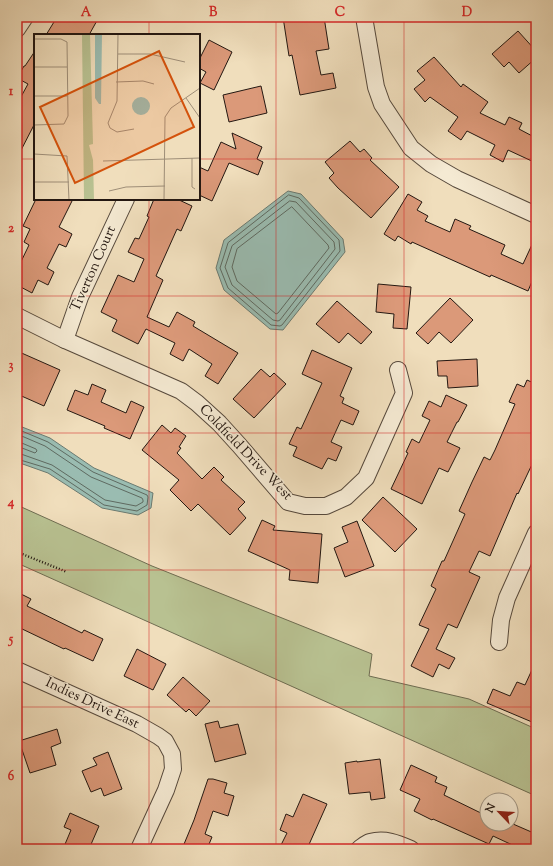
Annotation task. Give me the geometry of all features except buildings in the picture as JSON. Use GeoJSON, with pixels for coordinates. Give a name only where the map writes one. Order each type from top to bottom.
{"type":"FeatureCollection","features":[{"type":"Feature","properties":{"kind":"street"},"geometry":{"type":"LineString","coordinates":[[17,30],[25,17]]}},
{"type":"Feature","properties":{"kind":"street"},"geometry":{"type":"LineString","coordinates":[[364,17],[376,87],[382,104],[411,148],[431,164],[458,179],[536,215]]}},
{"type":"Feature","properties":{"kind":"street","name":"Tiverton Court"},"geometry":{"type":"LineString","coordinates":[[65,340],[80,297],[126,200]]}},
{"type":"Feature","properties":{"kind":"street","name":"Coldfield Drive West"},"geometry":{"type":"LineString","coordinates":[[17,316],[65,340],[181,391],[198,403],[219,423],[288,502],[305,506],[326,506],[346,497],[366,478],[404,393],[398,370]]}},
{"type":"Feature","properties":{"kind":"street"},"geometry":{"type":"LineString","coordinates":[[499,642],[501,620],[507,598],[536,533]]}},
{"type":"Feature","properties":{"kind":"street","name":"Indies Drive East"},"geometry":{"type":"LineString","coordinates":[[17,670],[137,724],[165,741],[172,754],[173,769],[166,790],[139,849]]}},
{"type":"Feature","properties":{"kind":"street"},"geometry":{"type":"LineString","coordinates":[[364,846],[381,841],[394,842],[411,849]]}},
{"type":"Feature","properties":{"kind":"path"},"geometry":{"type":"LineString","coordinates":[[17,552],[67,572]]}},
{"type":"Feature","properties":{"kind":"green space"},"geometry":{"type":"Polygon","coordinates":[[[17,505],[152,566],[372,654],[369,676],[469,699],[536,729],[536,796],[17,563],[17,505]]]}},
{"type":"Feature","properties":{"kind":"water"},"geometry":{"type":"Polygon","coordinates":[[[288,191],[301,194],[343,239],[345,252],[283,330],[270,329],[224,290],[216,268],[224,240],[288,191]]]}},
{"type":"Feature","properties":{"kind":"water"},"geometry":{"type":"Polygon","coordinates":[[[17,425],[50,438],[94,468],[153,493],[151,508],[138,515],[102,508],[48,473],[17,462],[17,425]]]}}]}
